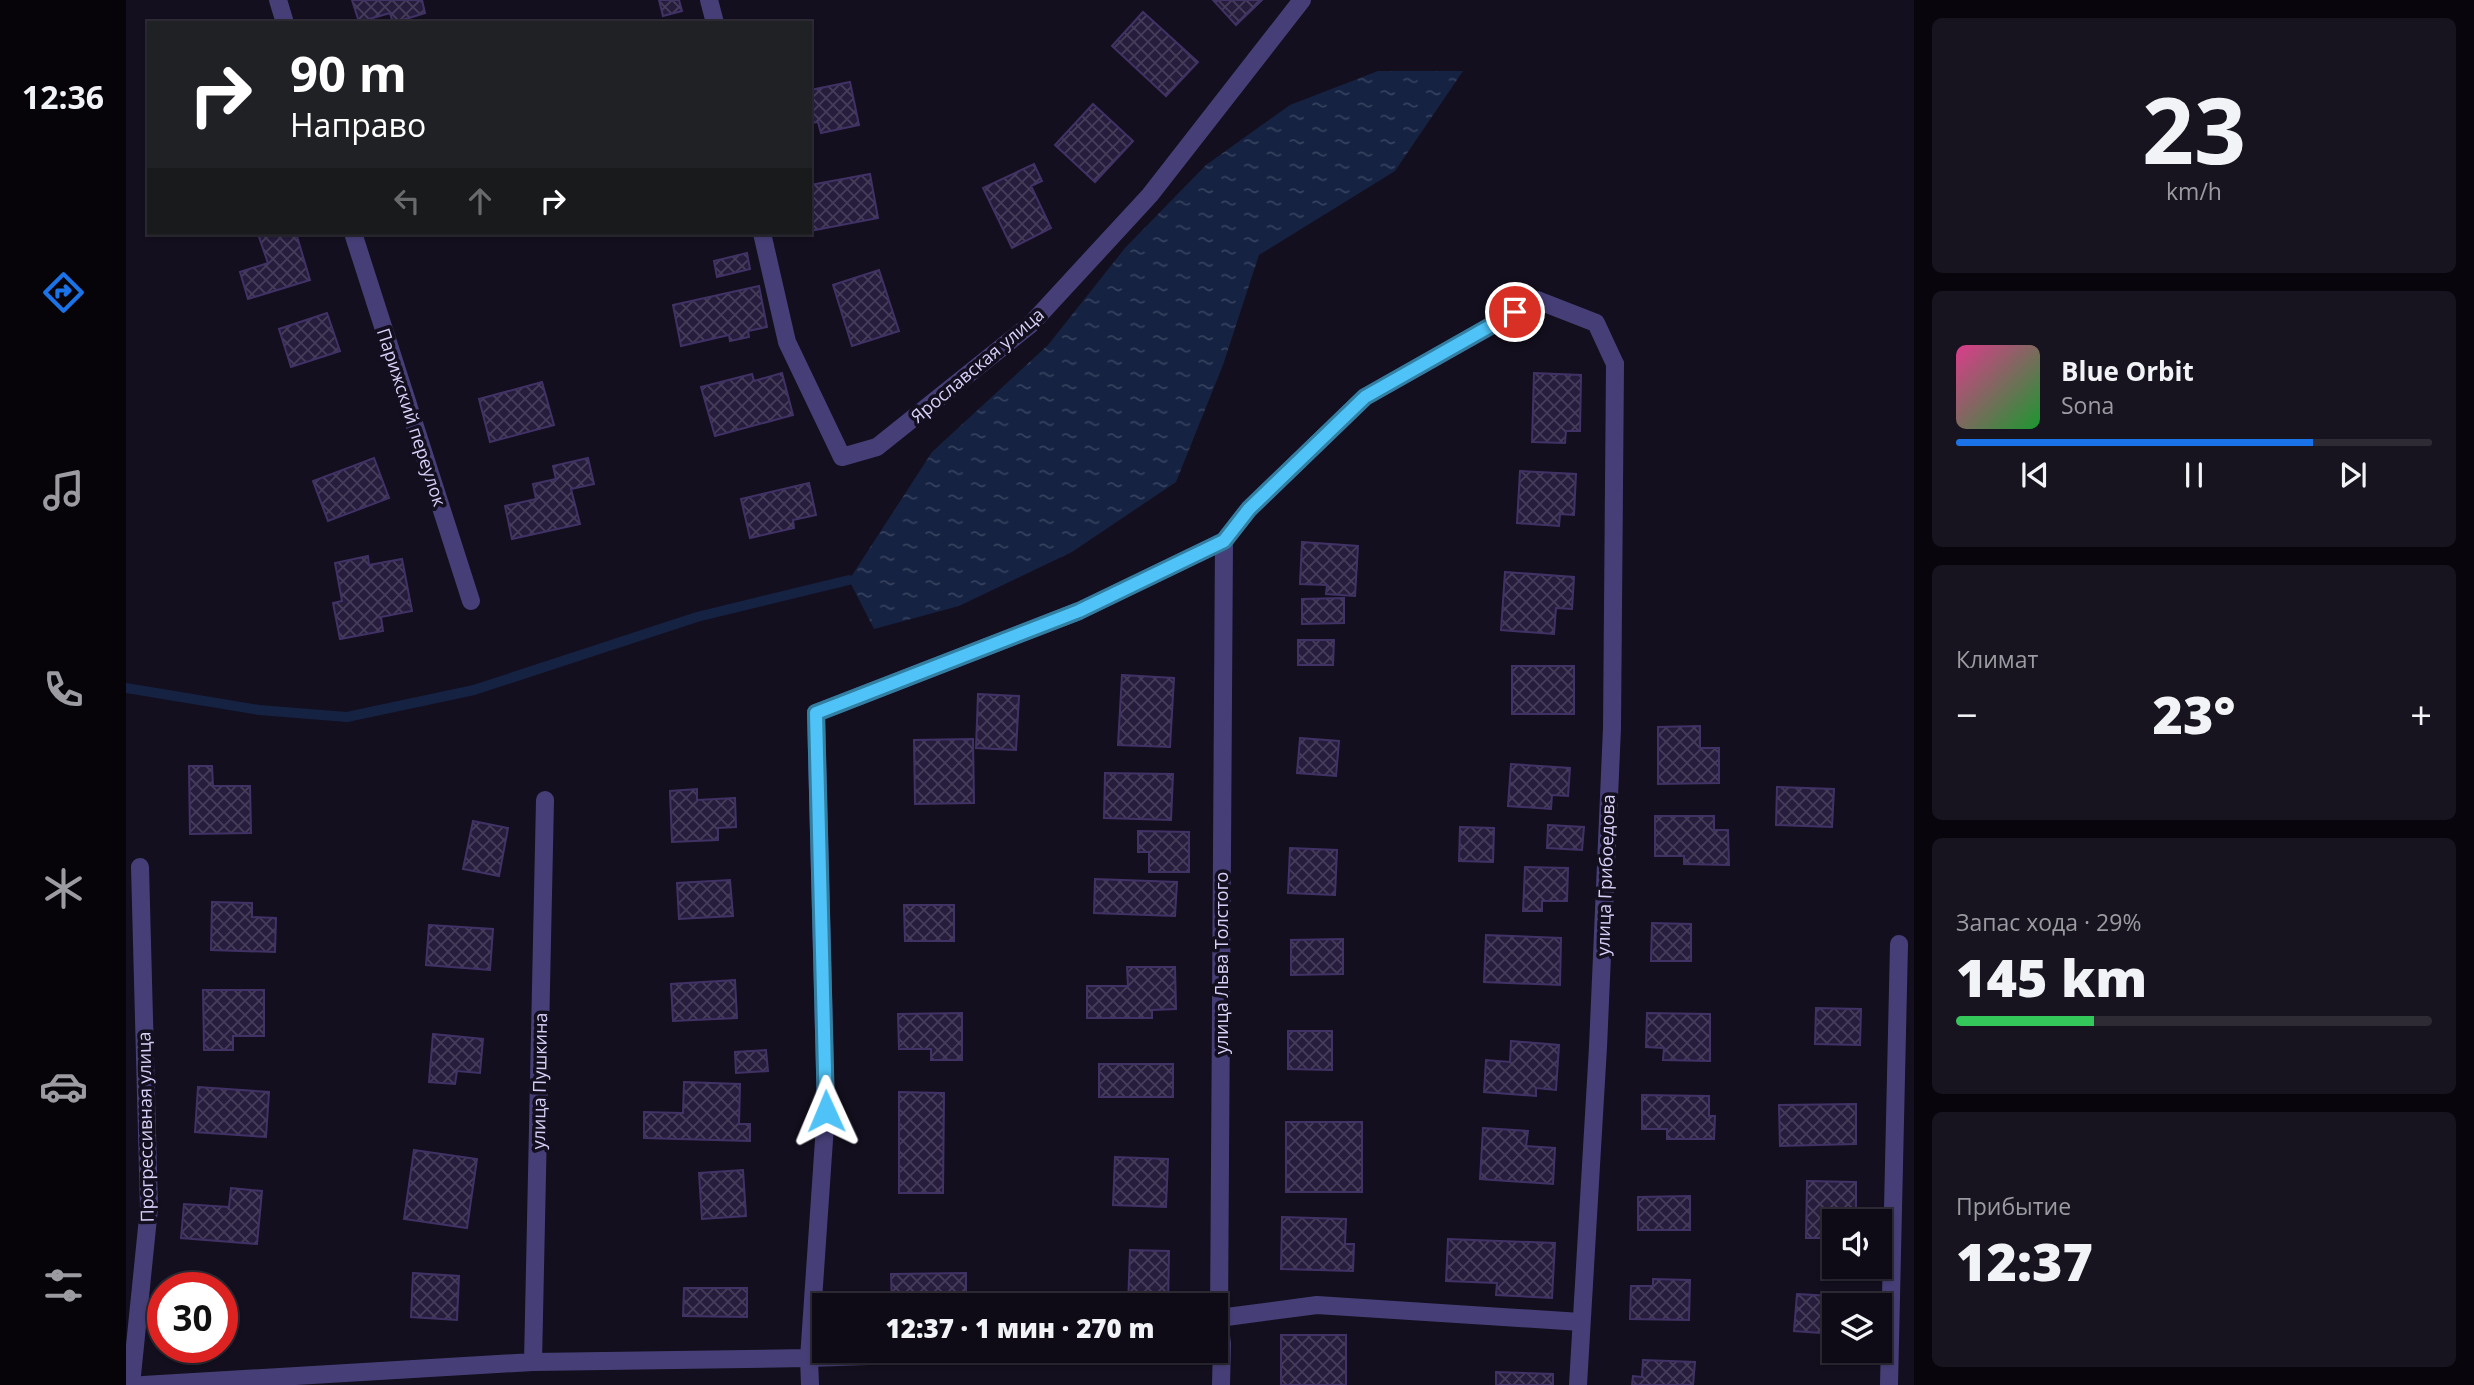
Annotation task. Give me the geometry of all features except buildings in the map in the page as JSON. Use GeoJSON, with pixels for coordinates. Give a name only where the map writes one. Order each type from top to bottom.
{"type":"FeatureCollection","features":[{"type":"Feature","properties":{"kind":"street"},"geometry":{"type":"LineString","coordinates":[[278,0],[284,21]]}},
{"type":"Feature","properties":{"kind":"street"},"geometry":{"type":"LineString","coordinates":[[709,0],[714,21]]}},
{"type":"Feature","properties":{"kind":"street","name":"Ярославская улица"},"geometry":{"type":"LineString","coordinates":[[762,235],[787,342],[842,457],[877,447],[1031,324],[1150,195],[1302,0]]}},
{"type":"Feature","properties":{"kind":"street","name":"Парижский переулок"},"geometry":{"type":"LineString","coordinates":[[354,235],[471,601]]}},
{"type":"Feature","properties":{"kind":"street","name":"улица Грибоедова"},"geometry":{"type":"LineString","coordinates":[[1224,541],[1249,509],[1365,397],[1537,300],[1596,323],[1615,364],[1612,728],[1598,1047],[1578,1385]]}},
{"type":"Feature","properties":{"kind":"street"},"geometry":{"type":"LineString","coordinates":[[810,1385],[809,1358],[826,1111],[816,713],[1079,611],[1224,541]]}},
{"type":"Feature","properties":{"kind":"street","name":"улица Льва Толстого"},"geometry":{"type":"LineString","coordinates":[[1219,1293],[1224,541]]}},
{"type":"Feature","properties":{"kind":"street","name":"улица Пушкина"},"geometry":{"type":"LineString","coordinates":[[533,1362],[545,800]]}},
{"type":"Feature","properties":{"kind":"street","name":"Прогрессивная улица"},"geometry":{"type":"LineString","coordinates":[[131,1385],[149,1208],[140,867]]}},
{"type":"Feature","properties":{"kind":"street"},"geometry":{"type":"LineString","coordinates":[[1888,1385],[1899,944]]}},
{"type":"Feature","properties":{"kind":"street"},"geometry":{"type":"LineString","coordinates":[[1228,1317],[1317,1305],[1581,1322]]}},
{"type":"Feature","properties":{"kind":"street"},"geometry":{"type":"LineString","coordinates":[[143,1385],[403,1377],[533,1362],[812,1358]]}},
{"type":"Feature","properties":{"kind":"street","name":"улица Льва Толстого"},"geometry":{"type":"LineString","coordinates":[[1220,1363],[1221,1385]]}},
{"type":"Feature","properties":{"kind":"water"},"geometry":{"type":"Polygon","coordinates":[[[1378,71],[1463,71],[1395,171],[1259,255],[1223,365],[1176,482],[1072,552],[959,606],[874,629],[849,580],[932,452],[1048,345],[1125,248],[1206,165],[1290,105],[1378,71]]]}},
{"type":"Feature","properties":{"kind":"waterway"},"geometry":{"type":"LineString","coordinates":[[126,688],[259,710],[347,717],[474,690],[697,617],[849,580]]}},
{"type":"Feature","properties":{"kind":"route"},"geometry":{"type":"LineString","coordinates":[[826,1111],[816,713],[1079,611],[1224,541],[1249,509],[1365,397],[1515,312]]}}]}
